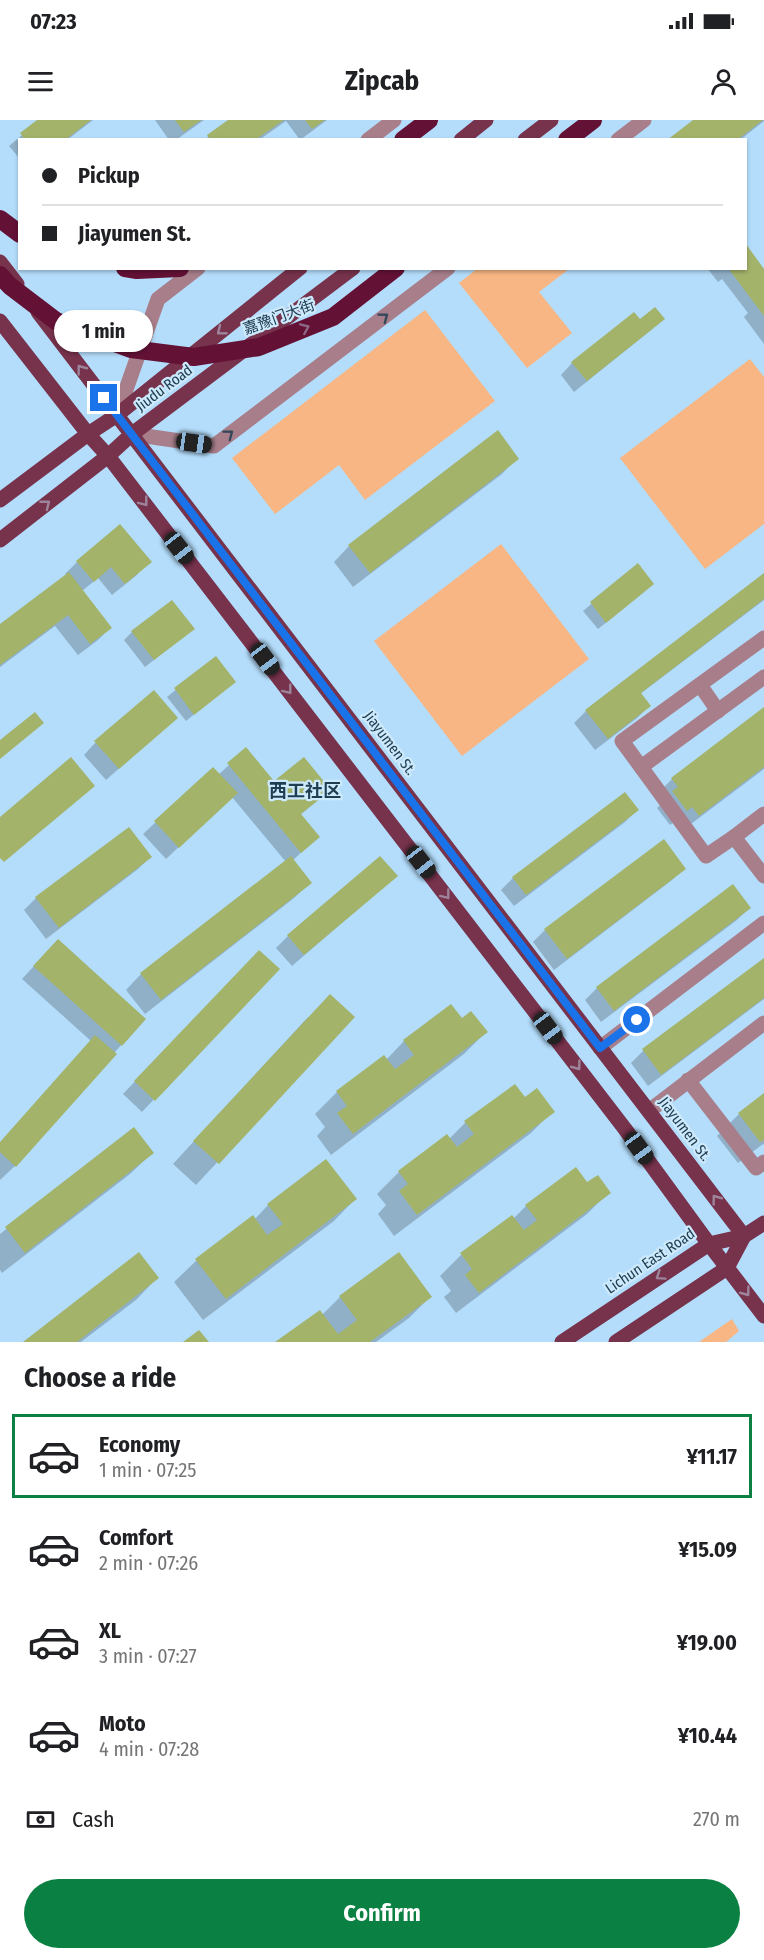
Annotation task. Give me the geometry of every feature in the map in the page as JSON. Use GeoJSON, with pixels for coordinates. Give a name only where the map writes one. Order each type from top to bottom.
{"type":"FeatureCollection","features":[{"type":"Feature","properties":{"kind":"highway"},"geometry":{"type":"LineString","coordinates":[[406,138],[429,120]]}},
{"type":"Feature","properties":{"kind":"highway"},"geometry":{"type":"LineString","coordinates":[[570,138],[593,120]]}},
{"type":"Feature","properties":{"kind":"highway"},"geometry":{"type":"LineString","coordinates":[[0,219],[18,232]]}},
{"type":"Feature","properties":{"kind":"highway","name":"嘉豫门大街"},"geometry":{"type":"LineString","coordinates":[[0,275],[10,286],[56,321],[131,349],[194,357],[259,347],[333,317],[393,270]]}},
{"type":"Feature","properties":{"kind":"main road"},"geometry":{"type":"LineString","coordinates":[[464,138],[486,120]]}},
{"type":"Feature","properties":{"kind":"main road"},"geometry":{"type":"LineString","coordinates":[[528,138],[551,120]]}},
{"type":"Feature","properties":{"kind":"main road","name":"Jiayumen St."},"geometry":{"type":"LineString","coordinates":[[0,262],[649,1111],[741,1242]]}},
{"type":"Feature","properties":{"kind":"main road","name":"Jiudu Road"},"geometry":{"type":"LineString","coordinates":[[0,500],[117,415],[298,270]]}},
{"type":"Feature","properties":{"kind":"main road","name":"Jiudu Road"},"geometry":{"type":"LineString","coordinates":[[0,540],[108,456],[132,434],[350,270]]}},
{"type":"Feature","properties":{"kind":"main road"},"geometry":{"type":"LineString","coordinates":[[0,321],[88,434],[108,456],[625,1129],[764,1316]]}},
{"type":"Feature","properties":{"kind":"main road","name":"Lichun East Road"},"geometry":{"type":"LineString","coordinates":[[616,1342],[727,1268],[741,1242],[764,1222]]}},
{"type":"Feature","properties":{"kind":"main road","name":"Lichun East Road"},"geometry":{"type":"LineString","coordinates":[[561,1342],[709,1244],[741,1242]]}},
{"type":"Feature","properties":{"kind":"lane"},"geometry":{"type":"LineString","coordinates":[[371,138],[394,120]]}},
{"type":"Feature","properties":{"kind":"lane"},"geometry":{"type":"LineString","coordinates":[[621,138],[644,120]]}},
{"type":"Feature","properties":{"kind":"lane"},"geometry":{"type":"LineString","coordinates":[[117,415],[158,298],[195,270]]}},
{"type":"Feature","properties":{"kind":"lane"},"geometry":{"type":"LineString","coordinates":[[132,434],[214,446],[445,270]]}},
{"type":"Feature","properties":{"kind":"lane"},"geometry":{"type":"LineString","coordinates":[[764,638],[622,741],[706,856],[764,814]]}},
{"type":"Feature","properties":{"kind":"lane"},"geometry":{"type":"LineString","coordinates":[[641,767],[764,677]]}},
{"type":"Feature","properties":{"kind":"lane"},"geometry":{"type":"LineString","coordinates":[[700,685],[718,711]]}},
{"type":"Feature","properties":{"kind":"lane"},"geometry":{"type":"LineString","coordinates":[[734,837],[764,876]]}},
{"type":"Feature","properties":{"kind":"lane"},"geometry":{"type":"LineString","coordinates":[[600,1048],[764,923]]}},
{"type":"Feature","properties":{"kind":"lane"},"geometry":{"type":"LineString","coordinates":[[649,1111],[764,1023]]}},
{"type":"Feature","properties":{"kind":"lane"},"geometry":{"type":"LineString","coordinates":[[688,1080],[756,1168],[764,1162]]}},
{"type":"Feature","properties":{"kind":"shaded area"},"geometry":{"type":"Polygon","coordinates":[[[475,270],[568,270],[539,292],[572,333],[527,368],[459,283],[475,270]]]}},
{"type":"Feature","properties":{"kind":"shaded area"},"geometry":{"type":"Polygon","coordinates":[[[425,310],[495,401],[365,500],[339,465],[275,514],[232,458],[425,310]]]}},
{"type":"Feature","properties":{"kind":"shaded area"},"geometry":{"type":"Polygon","coordinates":[[[750,359],[764,377],[764,524],[705,569],[620,458],[750,359]]]}},
{"type":"Feature","properties":{"kind":"shaded area"},"geometry":{"type":"Polygon","coordinates":[[[501,544],[589,659],[462,756],[374,641],[501,544]]]}},
{"type":"Feature","properties":{"kind":"shaded area"},"geometry":{"type":"Polygon","coordinates":[[[732,1319],[739,1331],[726,1342],[699,1342],[732,1319]]]}},
{"type":"Feature","properties":{"kind":"building"},"geometry":{"type":"Polygon","coordinates":[[[37,120],[91,120],[68,138],[24,138],[20,133],[37,120]]]}},
{"type":"Feature","properties":{"kind":"building"},"geometry":{"type":"Polygon","coordinates":[[[175,120],[201,120],[184,132],[175,120]]]}},
{"type":"Feature","properties":{"kind":"building"},"geometry":{"type":"Polygon","coordinates":[[[228,120],[284,120],[258,138],[209,138],[207,135],[228,120]]]}},
{"type":"Feature","properties":{"kind":"building"},"geometry":{"type":"Polygon","coordinates":[[[305,120],[325,120],[312,129],[305,120]]]}},
{"type":"Feature","properties":{"kind":"building"},"geometry":{"type":"Polygon","coordinates":[[[693,120],[763,120],[740,138],[670,138],[693,120]]]}},
{"type":"Feature","properties":{"kind":"building"},"geometry":{"type":"Polygon","coordinates":[[[747,245],[764,269],[764,316],[730,270],[747,270],[747,245]]]}},
{"type":"Feature","properties":{"kind":"building"},"geometry":{"type":"Polygon","coordinates":[[[655,307],[665,319],[587,381],[571,362],[634,312],[640,319],[655,307]]]}},
{"type":"Feature","properties":{"kind":"building"},"geometry":{"type":"Polygon","coordinates":[[[498,430],[519,459],[370,573],[348,545],[498,430]]]}},
{"type":"Feature","properties":{"kind":"building"},"geometry":{"type":"Polygon","coordinates":[[[120,524],[152,562],[125,584],[111,567],[94,582],[76,561],[120,524]]]}},
{"type":"Feature","properties":{"kind":"building"},"geometry":{"type":"Polygon","coordinates":[[[638,563],[654,584],[606,623],[590,602],[638,563]]]}},
{"type":"Feature","properties":{"kind":"building"},"geometry":{"type":"Polygon","coordinates":[[[69,572],[112,628],[90,644],[68,615],[0,665],[0,624],[69,572]]]}},
{"type":"Feature","properties":{"kind":"building"},"geometry":{"type":"Polygon","coordinates":[[[764,573],[764,599],[641,693],[651,706],[608,739],[585,710],[764,573]]]}},
{"type":"Feature","properties":{"kind":"building"},"geometry":{"type":"Polygon","coordinates":[[[172,600],[195,629],[154,660],[131,631],[172,600]]]}},
{"type":"Feature","properties":{"kind":"building"},"geometry":{"type":"Polygon","coordinates":[[[216,656],[236,682],[194,715],[174,688],[216,656]]]}},
{"type":"Feature","properties":{"kind":"building"},"geometry":{"type":"Polygon","coordinates":[[[154,690],[178,718],[119,769],[94,741],[154,690]]]}},
{"type":"Feature","properties":{"kind":"building"},"geometry":{"type":"Polygon","coordinates":[[[764,707],[764,767],[699,816],[692,807],[687,811],[672,791],[678,787],[671,778],[764,707]]]}},
{"type":"Feature","properties":{"kind":"building"},"geometry":{"type":"Polygon","coordinates":[[[35,712],[44,723],[0,759],[0,740],[35,712]]]}},
{"type":"Feature","properties":{"kind":"building"},"geometry":{"type":"Polygon","coordinates":[[[246,747],[274,781],[304,757],[331,790],[301,814],[320,837],[301,853],[227,763],[246,747]]]}},
{"type":"Feature","properties":{"kind":"building"},"geometry":{"type":"Polygon","coordinates":[[[71,757],[95,786],[4,862],[0,858],[0,817],[71,757]]]}},
{"type":"Feature","properties":{"kind":"building"},"geometry":{"type":"Polygon","coordinates":[[[213,767],[238,793],[179,848],[154,821],[213,767]]]}},
{"type":"Feature","properties":{"kind":"building"},"geometry":{"type":"Polygon","coordinates":[[[625,792],[639,810],[526,895],[512,877],[625,792]]]}},
{"type":"Feature","properties":{"kind":"building"},"geometry":{"type":"Polygon","coordinates":[[[129,827],[152,857],[59,928],[35,897],[129,827]]]}},
{"type":"Feature","properties":{"kind":"building"},"geometry":{"type":"Polygon","coordinates":[[[664,839],[686,869],[567,959],[544,929],[664,839]]]}},
{"type":"Feature","properties":{"kind":"building"},"geometry":{"type":"Polygon","coordinates":[[[291,856],[312,883],[161,1000],[140,973],[291,856]]]}},
{"type":"Feature","properties":{"kind":"building"},"geometry":{"type":"Polygon","coordinates":[[[380,856],[398,876],[304,955],[287,935],[380,856]]]}},
{"type":"Feature","properties":{"kind":"building"},"geometry":{"type":"Polygon","coordinates":[[[733,884],[751,908],[614,1011],[596,987],[733,884]]]}},
{"type":"Feature","properties":{"kind":"building"},"geometry":{"type":"Polygon","coordinates":[[[58,939],[146,1019],[122,1046],[33,966],[58,939]]]}},
{"type":"Feature","properties":{"kind":"building"},"geometry":{"type":"Polygon","coordinates":[[[259,950],[280,969],[155,1101],[134,1081],[259,950]]]}},
{"type":"Feature","properties":{"kind":"building"},"geometry":{"type":"Polygon","coordinates":[[[764,958],[764,998],[661,1075],[642,1049],[764,958]]]}},
{"type":"Feature","properties":{"kind":"building"},"geometry":{"type":"Polygon","coordinates":[[[330,994],[355,1017],[219,1164],[193,1141],[330,994]]]}},
{"type":"Feature","properties":{"kind":"building"},"geometry":{"type":"Polygon","coordinates":[[[451,1004],[462,1018],[471,1011],[488,1032],[353,1134],[337,1113],[347,1106],[336,1091],[384,1055],[395,1069],[414,1055],[403,1040],[451,1004]]]}},
{"type":"Feature","properties":{"kind":"building"},"geometry":{"type":"Polygon","coordinates":[[[95,1035],[117,1054],[16,1167],[0,1152],[0,1142],[95,1035]]]}},
{"type":"Feature","properties":{"kind":"building"},"geometry":{"type":"Polygon","coordinates":[[[515,1084],[525,1097],[537,1088],[555,1112],[417,1215],[399,1191],[408,1184],[398,1171],[447,1134],[457,1147],[474,1134],[464,1121],[515,1084]]]}},
{"type":"Feature","properties":{"kind":"building"},"geometry":{"type":"Polygon","coordinates":[[[764,1093],[764,1140],[760,1142],[738,1113],[764,1093]]]}},
{"type":"Feature","properties":{"kind":"building"},"geometry":{"type":"Polygon","coordinates":[[[134,1127],[154,1153],[25,1253],[5,1227],[134,1127]]]}},
{"type":"Feature","properties":{"kind":"building"},"geometry":{"type":"Polygon","coordinates":[[[326,1159],[357,1199],[226,1299],[195,1259],[253,1215],[267,1235],[283,1224],[267,1204],[326,1159]]]}},
{"type":"Feature","properties":{"kind":"building"},"geometry":{"type":"Polygon","coordinates":[[[576,1167],[587,1182],[598,1175],[611,1193],[479,1293],[465,1275],[472,1269],[460,1253],[512,1215],[524,1230],[537,1220],[525,1205],[576,1167]]]}},
{"type":"Feature","properties":{"kind":"building"},"geometry":{"type":"Polygon","coordinates":[[[139,1252],[159,1278],[77,1342],[23,1342],[139,1252]]]}},
{"type":"Feature","properties":{"kind":"building"},"geometry":{"type":"Polygon","coordinates":[[[399,1252],[432,1297],[370,1342],[275,1342],[320,1310],[338,1334],[357,1320],[339,1296],[399,1252]]]}},
{"type":"Feature","properties":{"kind":"building"},"geometry":{"type":"Polygon","coordinates":[[[199,1330],[209,1342],[183,1342],[199,1330]]]}},
{"type":"Feature","properties":{"kind":"district","name":"西工社区"},"geometry":{"type":"Point","coordinates":[305,791]}},
{"type":"Feature","properties":{"kind":"route"},"geometry":{"type":"LineString","coordinates":[[104,398],[600,1048],[637,1020]]}}]}
